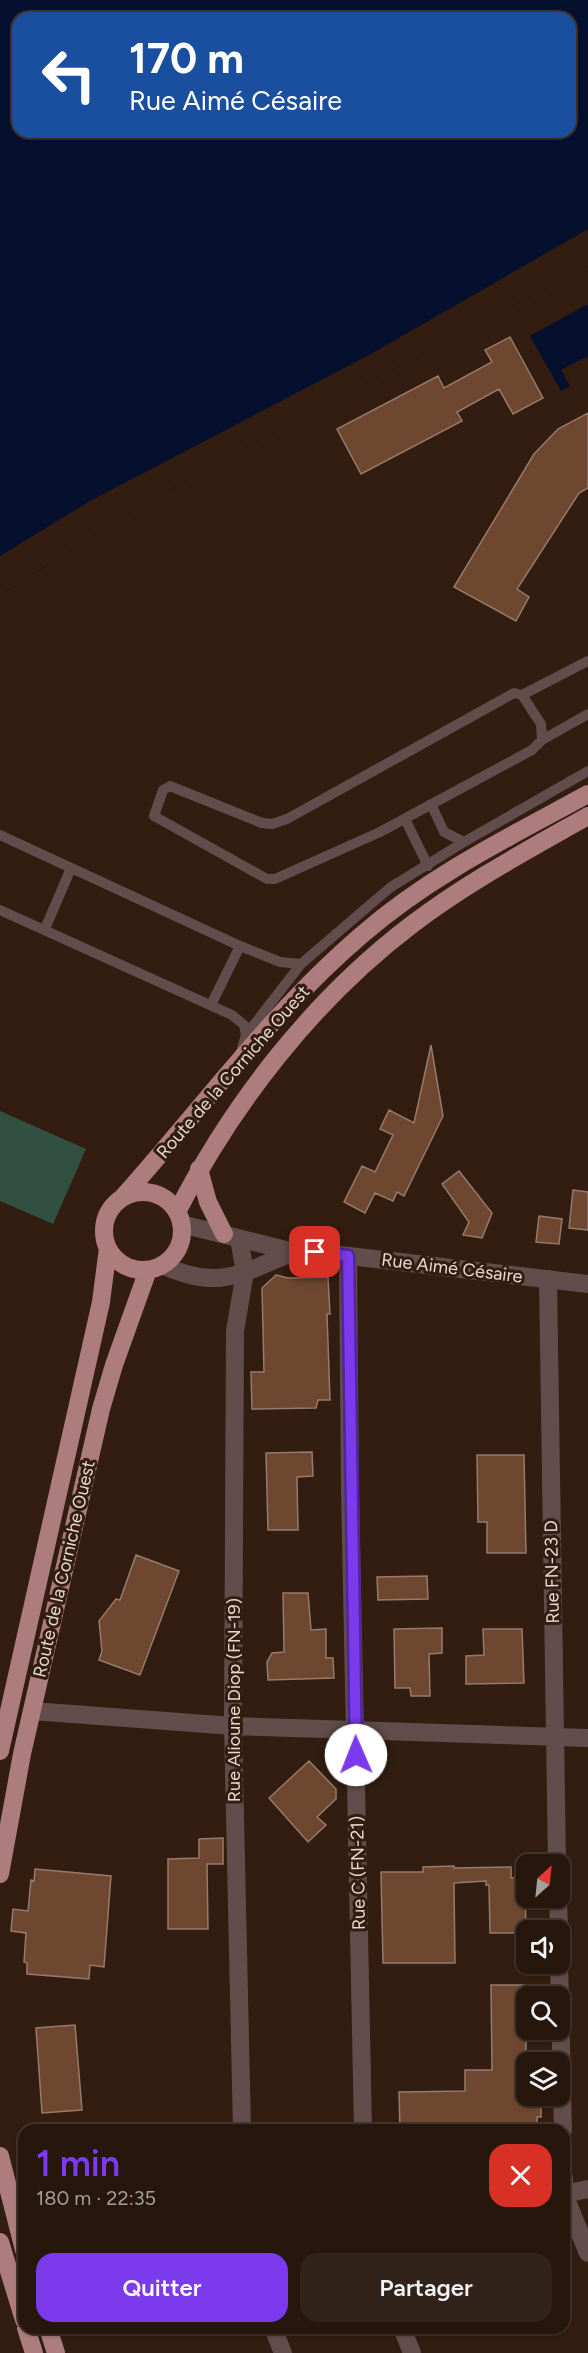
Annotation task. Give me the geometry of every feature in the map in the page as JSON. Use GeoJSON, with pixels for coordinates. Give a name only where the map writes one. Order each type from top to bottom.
{"type":"FeatureCollection","features":[{"type":"Feature","properties":{"kind":"highway","name":"Route de la Corniche Ouest"},"geometry":{"type":"LineString","coordinates":[[122,1198],[170,1144],[238,1060],[291,1002],[374,924],[446,873],[485,849],[588,794]]}},
{"type":"Feature","properties":{"kind":"highway","name":"Route de la Corniche Ouest"},"geometry":{"type":"LineString","coordinates":[[179,1218],[199,1169],[256,1084],[306,1023],[368,962],[409,926],[454,894],[588,816]]}},
{"type":"Feature","properties":{"kind":"highway"},"geometry":{"type":"LineString","coordinates":[[199,1169],[208,1202],[232,1237]]}},
{"type":"Feature","properties":{"kind":"highway"},"geometry":{"type":"LineString","coordinates":[[140,1193],[159,1195],[169,1202],[179,1218],[182,1236],[178,1248],[172,1258],[155,1267],[136,1269],[124,1265],[108,1248],[104,1226],[107,1215],[122,1198],[140,1193]]}},
{"type":"Feature","properties":{"kind":"highway","name":"Route de la Corniche Ouest"},"geometry":{"type":"LineString","coordinates":[[0,1751],[101,1302],[108,1248]]}},
{"type":"Feature","properties":{"kind":"highway","name":"Route de la Corniche Ouest"},"geometry":{"type":"LineString","coordinates":[[0,1874],[32,1711],[101,1409],[117,1356],[155,1267]]}},
{"type":"Feature","properties":{"kind":"highway"},"geometry":{"type":"LineString","coordinates":[[0,2156],[18,2226]]}},
{"type":"Feature","properties":{"kind":"highway"},"geometry":{"type":"LineString","coordinates":[[0,2242],[18,2300]]}},
{"type":"Feature","properties":{"kind":"highway"},"geometry":{"type":"LineString","coordinates":[[28,2334],[34,2353]]}},
{"type":"Feature","properties":{"kind":"highway"},"geometry":{"type":"LineString","coordinates":[[50,2334],[56,2353]]}},
{"type":"Feature","properties":{"kind":"street"},"geometry":{"type":"LineString","coordinates":[[179,1218],[232,1237],[294,1252]]}},
{"type":"Feature","properties":{"kind":"street","name":"Rue Alioune Diop (FN-19)"},"geometry":{"type":"LineString","coordinates":[[232,1237],[245,1272],[235,1331],[233,1726],[242,2124]]}},
{"type":"Feature","properties":{"kind":"street"},"geometry":{"type":"LineString","coordinates":[[155,1267],[205,1279],[221,1279],[294,1252]]}},
{"type":"Feature","properties":{"kind":"street","name":"Rue Aimé Césaire"},"geometry":{"type":"LineString","coordinates":[[294,1252],[315,1252],[588,1284]]}},
{"type":"Feature","properties":{"kind":"street","name":"Rue C (FN-21)"},"geometry":{"type":"LineString","coordinates":[[348,1256],[363,2124]]}},
{"type":"Feature","properties":{"kind":"street","name":"Rue FN-23 D"},"geometry":{"type":"LineString","coordinates":[[548,1279],[557,1854]]}},
{"type":"Feature","properties":{"kind":"street"},"geometry":{"type":"LineString","coordinates":[[32,1711],[233,1726],[588,1738]]}},
{"type":"Feature","properties":{"kind":"street"},"geometry":{"type":"LineString","coordinates":[[559,1974],[563,2124]]}},
{"type":"Feature","properties":{"kind":"street"},"geometry":{"type":"LineString","coordinates":[[570,2193],[588,2189]]}},
{"type":"Feature","properties":{"kind":"street"},"geometry":{"type":"LineString","coordinates":[[570,2209],[588,2253]]}},
{"type":"Feature","properties":{"kind":"street"},"geometry":{"type":"LineString","coordinates":[[275,2334],[283,2353]]}},
{"type":"Feature","properties":{"kind":"street"},"geometry":{"type":"LineString","coordinates":[[404,2334],[412,2353]]}},
{"type":"Feature","properties":{"kind":"lane"},"geometry":{"type":"LineString","coordinates":[[588,661],[522,695],[514,693],[287,819],[272,824],[252,819],[170,786],[163,790],[154,814],[155,818],[267,879],[275,879],[405,819],[532,750],[542,740],[588,714]]}},
{"type":"Feature","properties":{"kind":"lane"},"geometry":{"type":"LineString","coordinates":[[522,695],[541,724],[542,740]]}},
{"type":"Feature","properties":{"kind":"lane"},"geometry":{"type":"LineString","coordinates":[[238,1060],[246,1035],[301,964],[392,887],[464,842],[588,771]]}},
{"type":"Feature","properties":{"kind":"lane"},"geometry":{"type":"LineString","coordinates":[[432,804],[444,832],[464,842]]}},
{"type":"Feature","properties":{"kind":"lane"},"geometry":{"type":"LineString","coordinates":[[405,819],[428,866]]}},
{"type":"Feature","properties":{"kind":"lane"},"geometry":{"type":"LineString","coordinates":[[0,835],[240,946],[280,962],[301,964]]}},
{"type":"Feature","properties":{"kind":"lane"},"geometry":{"type":"LineString","coordinates":[[45,929],[71,868]]}},
{"type":"Feature","properties":{"kind":"lane"},"geometry":{"type":"LineString","coordinates":[[0,910],[239,1019],[244,1025],[246,1035]]}},
{"type":"Feature","properties":{"kind":"lane"},"geometry":{"type":"LineString","coordinates":[[211,1005],[240,946]]}},
{"type":"Feature","properties":{"kind":"green space"},"geometry":{"type":"Polygon","coordinates":[[[0,1111],[86,1149],[53,1224],[0,1201],[0,1111]]]}},
{"type":"Feature","properties":{"kind":"water"},"geometry":{"type":"Polygon","coordinates":[[[0,0],[588,0],[588,266],[237,452],[139,507],[0,595],[0,0]]]}},
{"type":"Feature","properties":{"kind":"water"},"geometry":{"type":"Polygon","coordinates":[[[588,304],[588,356],[561,370],[570,386],[561,391],[530,336],[588,304]]]}},
{"type":"Feature","properties":{"kind":"pier"},"geometry":{"type":"Polygon","coordinates":[[[588,229],[588,266],[237,452],[139,507],[0,595],[0,556],[90,501],[369,355],[588,229]]]}},
{"type":"Feature","properties":{"kind":"building"},"geometry":{"type":"Polygon","coordinates":[[[510,337],[543,398],[513,414],[499,389],[457,412],[462,421],[361,474],[337,429],[438,376],[444,388],[492,362],[485,350],[510,337]]]}},
{"type":"Feature","properties":{"kind":"building"},"geometry":{"type":"Polygon","coordinates":[[[588,413],[588,488],[579,493],[517,589],[529,597],[516,621],[454,587],[534,454],[558,429],[588,413]]]}},
{"type":"Feature","properties":{"kind":"building"},"geometry":{"type":"Polygon","coordinates":[[[431,1045],[443,1116],[404,1196],[397,1192],[393,1201],[375,1193],[365,1213],[344,1202],[362,1166],[375,1172],[393,1135],[380,1129],[389,1110],[414,1123],[431,1045]]]}},
{"type":"Feature","properties":{"kind":"building"},"geometry":{"type":"Polygon","coordinates":[[[459,1171],[492,1213],[482,1238],[463,1235],[469,1222],[442,1184],[459,1171]]]}},
{"type":"Feature","properties":{"kind":"building"},"geometry":{"type":"Polygon","coordinates":[[[573,1190],[588,1192],[588,1230],[569,1228],[573,1190]]]}},
{"type":"Feature","properties":{"kind":"building"},"geometry":{"type":"Polygon","coordinates":[[[539,1216],[562,1219],[559,1244],[536,1242],[539,1216]]]}},
{"type":"Feature","properties":{"kind":"building"},"geometry":{"type":"Polygon","coordinates":[[[276,1275],[288,1278],[328,1277],[330,1400],[318,1400],[316,1408],[252,1409],[251,1372],[264,1372],[262,1288],[276,1275]]]}},
{"type":"Feature","properties":{"kind":"building"},"geometry":{"type":"Polygon","coordinates":[[[312,1452],[313,1476],[297,1477],[298,1530],[268,1530],[266,1453],[312,1452]]]}},
{"type":"Feature","properties":{"kind":"building"},"geometry":{"type":"Polygon","coordinates":[[[477,1455],[524,1455],[526,1553],[487,1553],[487,1522],[478,1522],[477,1455]]]}},
{"type":"Feature","properties":{"kind":"building"},"geometry":{"type":"Polygon","coordinates":[[[136,1555],[179,1571],[140,1675],[99,1660],[102,1651],[99,1621],[116,1599],[120,1600],[136,1555]]]}},
{"type":"Feature","properties":{"kind":"building"},"geometry":{"type":"Polygon","coordinates":[[[427,1576],[428,1599],[378,1600],[377,1577],[427,1576]]]}},
{"type":"Feature","properties":{"kind":"building"},"geometry":{"type":"Polygon","coordinates":[[[283,1593],[308,1593],[311,1630],[326,1629],[326,1658],[333,1658],[334,1678],[268,1680],[267,1662],[272,1653],[284,1652],[283,1593]]]}},
{"type":"Feature","properties":{"kind":"building"},"geometry":{"type":"Polygon","coordinates":[[[442,1628],[442,1653],[429,1654],[430,1696],[411,1696],[410,1688],[395,1688],[394,1629],[442,1628]]]}},
{"type":"Feature","properties":{"kind":"building"},"geometry":{"type":"Polygon","coordinates":[[[483,1629],[522,1629],[524,1683],[466,1684],[466,1656],[484,1655],[483,1629]]]}},
{"type":"Feature","properties":{"kind":"building"},"geometry":{"type":"Polygon","coordinates":[[[309,1761],[336,1789],[336,1799],[317,1817],[326,1825],[308,1842],[269,1798],[309,1761]]]}},
{"type":"Feature","properties":{"kind":"building"},"geometry":{"type":"Polygon","coordinates":[[[223,1838],[223,1864],[207,1864],[208,1929],[168,1929],[168,1859],[199,1858],[199,1839],[223,1838]]]}},
{"type":"Feature","properties":{"kind":"building"},"geometry":{"type":"Polygon","coordinates":[[[423,1867],[511,1867],[511,1878],[516,1878],[516,1908],[526,1908],[526,1920],[516,1920],[516,1933],[490,1933],[489,1885],[486,1885],[486,1881],[454,1883],[455,1963],[383,1963],[381,1872],[423,1872],[423,1867]]]}},
{"type":"Feature","properties":{"kind":"building"},"geometry":{"type":"Polygon","coordinates":[[[35,1869],[111,1876],[104,1967],[90,1965],[89,1979],[27,1974],[27,1963],[24,1962],[26,1933],[11,1931],[13,1909],[28,1911],[31,1880],[34,1881],[35,1869]]]}},
{"type":"Feature","properties":{"kind":"building"},"geometry":{"type":"Polygon","coordinates":[[[491,1985],[524,1985],[516,1986],[516,2040],[526,2040],[526,2052],[516,2052],[516,2106],[541,2106],[541,2117],[537,2117],[537,2124],[400,2124],[399,2092],[465,2091],[465,2070],[492,2070],[491,1985]]]}},
{"type":"Feature","properties":{"kind":"building"},"geometry":{"type":"Polygon","coordinates":[[[75,2025],[82,2110],[42,2113],[36,2028],[75,2025]]]}},
{"type":"Feature","properties":{"kind":"route"},"geometry":{"type":"LineString","coordinates":[[315,1252],[348,1256],[356,1755]]}}]}
